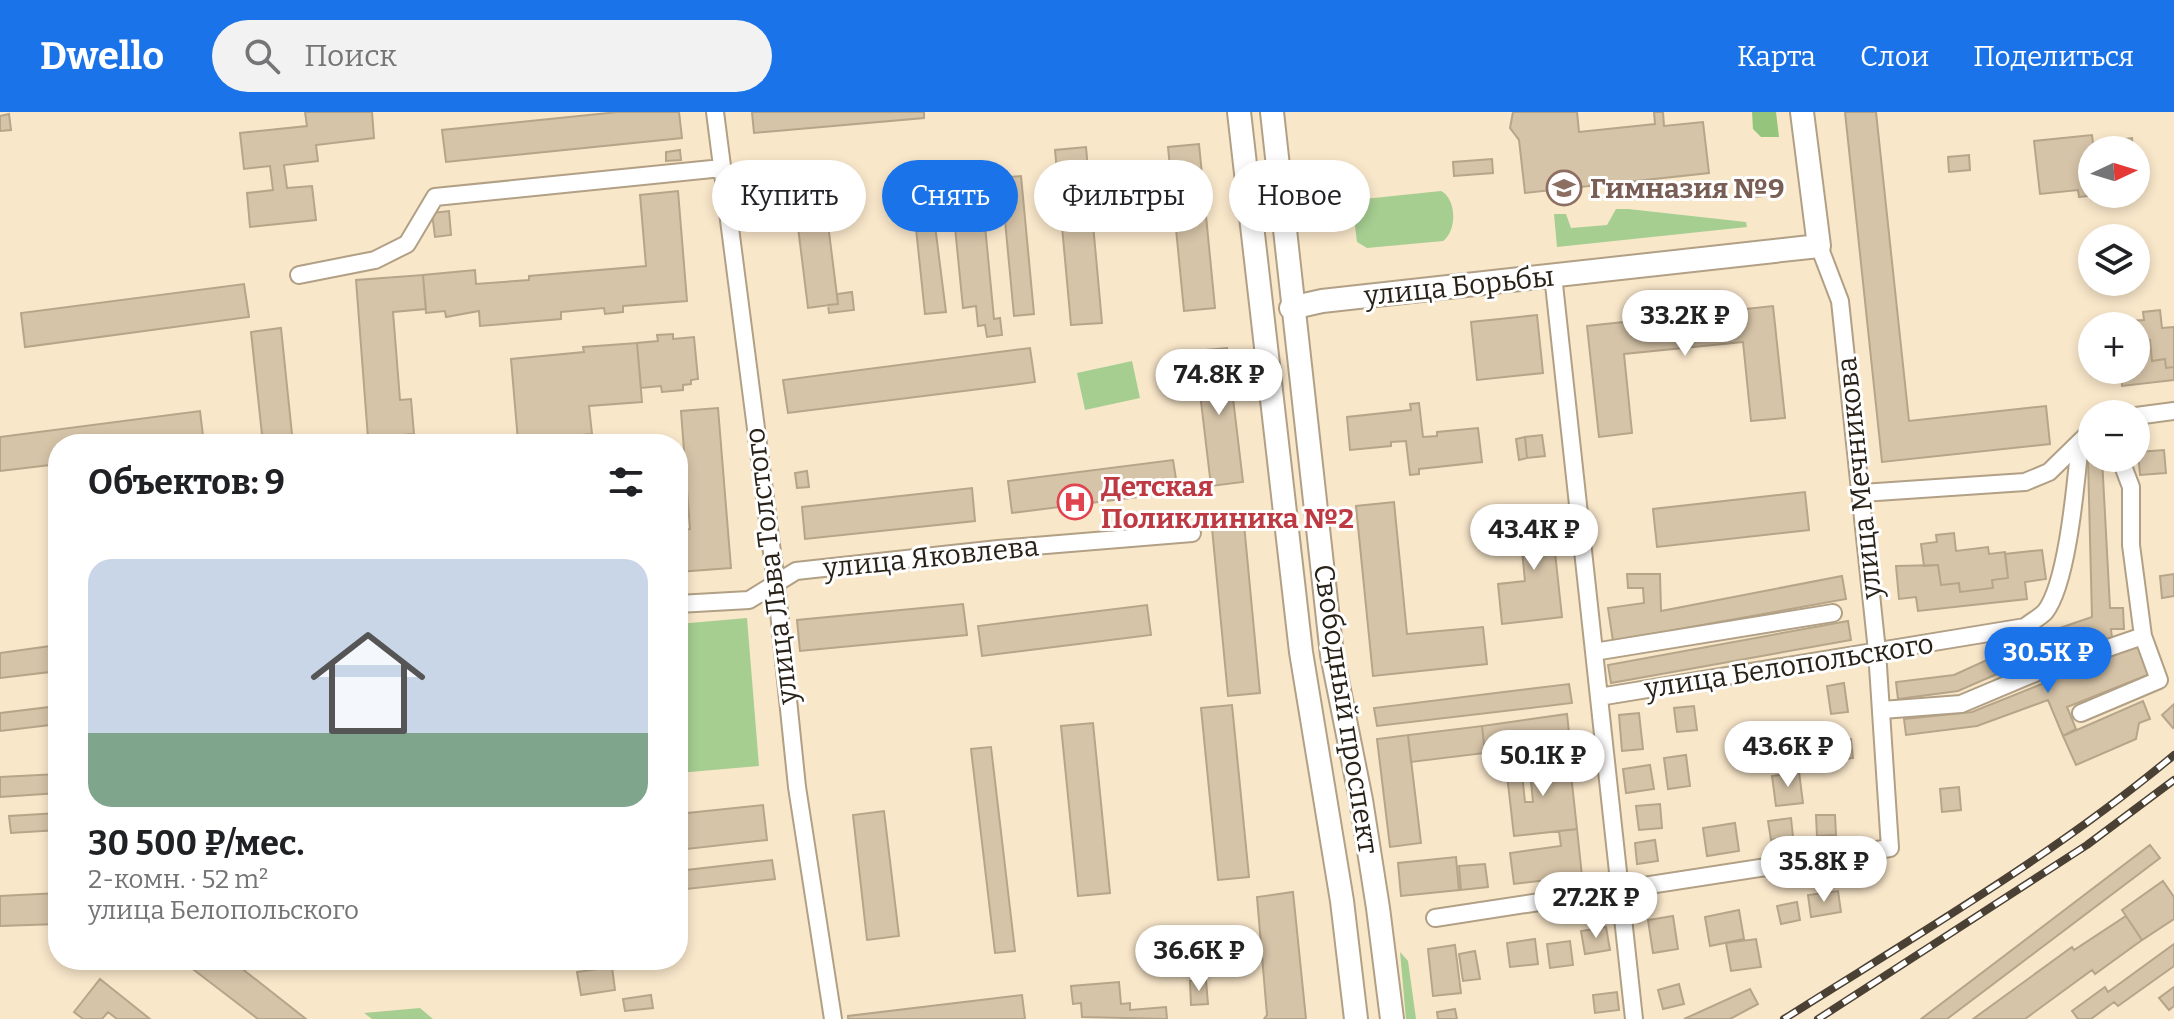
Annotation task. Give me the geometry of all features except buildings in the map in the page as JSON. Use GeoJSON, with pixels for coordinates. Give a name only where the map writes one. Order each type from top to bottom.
{"type":"FeatureCollection","features":[{"type":"Feature","properties":{"kind":"main road","name":"Свободный проспект"},"geometry":{"type":"LineString","coordinates":[[1239,112],[1301,652],[1342,901],[1356,1019]]}},
{"type":"Feature","properties":{"kind":"main road","name":"Свободный проспект"},"geometry":{"type":"LineString","coordinates":[[1272,112],[1291,308],[1332,655],[1376,892],[1392,1019]]}},
{"type":"Feature","properties":{"kind":"main road","name":"улица Мечникова"},"geometry":{"type":"LineString","coordinates":[[1802,112],[1819,246]]}},
{"type":"Feature","properties":{"kind":"main road","name":"улица Борьбы"},"geometry":{"type":"LineString","coordinates":[[1291,308],[1322,301],[1819,246]]}},
{"type":"Feature","properties":{"kind":"street","name":"улица Льва Толстого"},"geometry":{"type":"LineString","coordinates":[[715,112],[721,160]]}},
{"type":"Feature","properties":{"kind":"street"},"geometry":{"type":"LineString","coordinates":[[299,275],[375,260],[407,244],[435,197],[712,169]]}},
{"type":"Feature","properties":{"kind":"street","name":"улица Льва Толстого"},"geometry":{"type":"LineString","coordinates":[[730,232],[776,583],[799,802],[833,1019]]}},
{"type":"Feature","properties":{"kind":"street","name":"улица Мечникова"},"geometry":{"type":"LineString","coordinates":[[1620,890],[1890,848],[1877,651],[1840,301],[1819,246]]}},
{"type":"Feature","properties":{"kind":"street"},"geometry":{"type":"LineString","coordinates":[[1553,275],[1634,1019]]}},
{"type":"Feature","properties":{"kind":"street"},"geometry":{"type":"LineString","coordinates":[[2150,414],[2174,411]]}},
{"type":"Feature","properties":{"kind":"street"},"geometry":{"type":"LineString","coordinates":[[1862,493],[2025,482],[2049,472],[2078,444]]}},
{"type":"Feature","properties":{"kind":"street","name":"улица Белопольского"},"geometry":{"type":"LineString","coordinates":[[1599,697],[2025,627],[2046,611],[2055,589],[2081,472]]}},
{"type":"Feature","properties":{"kind":"street"},"geometry":{"type":"LineString","coordinates":[[2081,713],[2159,680],[2143,636],[2131,545],[2131,487],[2125,472]]}},
{"type":"Feature","properties":{"kind":"street","name":"улица Яковлева"},"geometry":{"type":"LineString","coordinates":[[688,603],[749,600],[796,571],[998,549],[1192,533]]}},
{"type":"Feature","properties":{"kind":"street"},"geometry":{"type":"LineString","coordinates":[[1594,652],[1833,613]]}},
{"type":"Feature","properties":{"kind":"street"},"geometry":{"type":"LineString","coordinates":[[1882,710],[1961,704],[2035,673],[2143,636]]}},
{"type":"Feature","properties":{"kind":"street"},"geometry":{"type":"LineString","coordinates":[[1435,918],[1620,890]]}},
{"type":"Feature","properties":{"kind":"green space"},"geometry":{"type":"Polygon","coordinates":[[[1752,112],[1776,112],[1779,137],[1761,137],[1753,129],[1752,112]]]}},
{"type":"Feature","properties":{"kind":"green space"},"geometry":{"type":"Polygon","coordinates":[[[1441,191],[1452,208],[1451,230],[1443,241],[1367,248],[1357,242],[1356,232],[1370,232],[1370,198],[1441,191]]]}},
{"type":"Feature","properties":{"kind":"green space"},"geometry":{"type":"Polygon","coordinates":[[[1616,209],[1746,222],[1747,227],[1557,247],[1554,214],[1566,214],[1571,228],[1607,225],[1616,209]]]}},
{"type":"Feature","properties":{"kind":"green space"},"geometry":{"type":"Polygon","coordinates":[[[1132,361],[1140,398],[1085,410],[1077,373],[1132,361]]]}},
{"type":"Feature","properties":{"kind":"green space"},"geometry":{"type":"Polygon","coordinates":[[[747,618],[759,766],[688,772],[688,623],[747,618]]]}},
{"type":"Feature","properties":{"kind":"green space"},"geometry":{"type":"Polygon","coordinates":[[[1400,952],[1408,961],[1416,1019],[1406,1019],[1400,952]]]}},
{"type":"Feature","properties":{"kind":"green space"},"geometry":{"type":"Polygon","coordinates":[[[420,1008],[433,1019],[372,1019],[364,1013],[420,1008]]]}},
{"type":"Feature","properties":{"kind":"railway"},"geometry":{"type":"LineString","coordinates":[[1784,1019],[2033,860],[2174,755]]}},
{"type":"Feature","properties":{"kind":"railway"},"geometry":{"type":"LineString","coordinates":[[1818,1019],[2087,845],[2174,780]]}},
{"type":"Feature","properties":{"kind":"place","name":"Гимназия №9"},"geometry":{"type":"Point","coordinates":[1564,188]}},
{"type":"Feature","properties":{"kind":"place","name":"Детская Поликлиника №2"},"geometry":{"type":"Point","coordinates":[1075,502]}}]}
